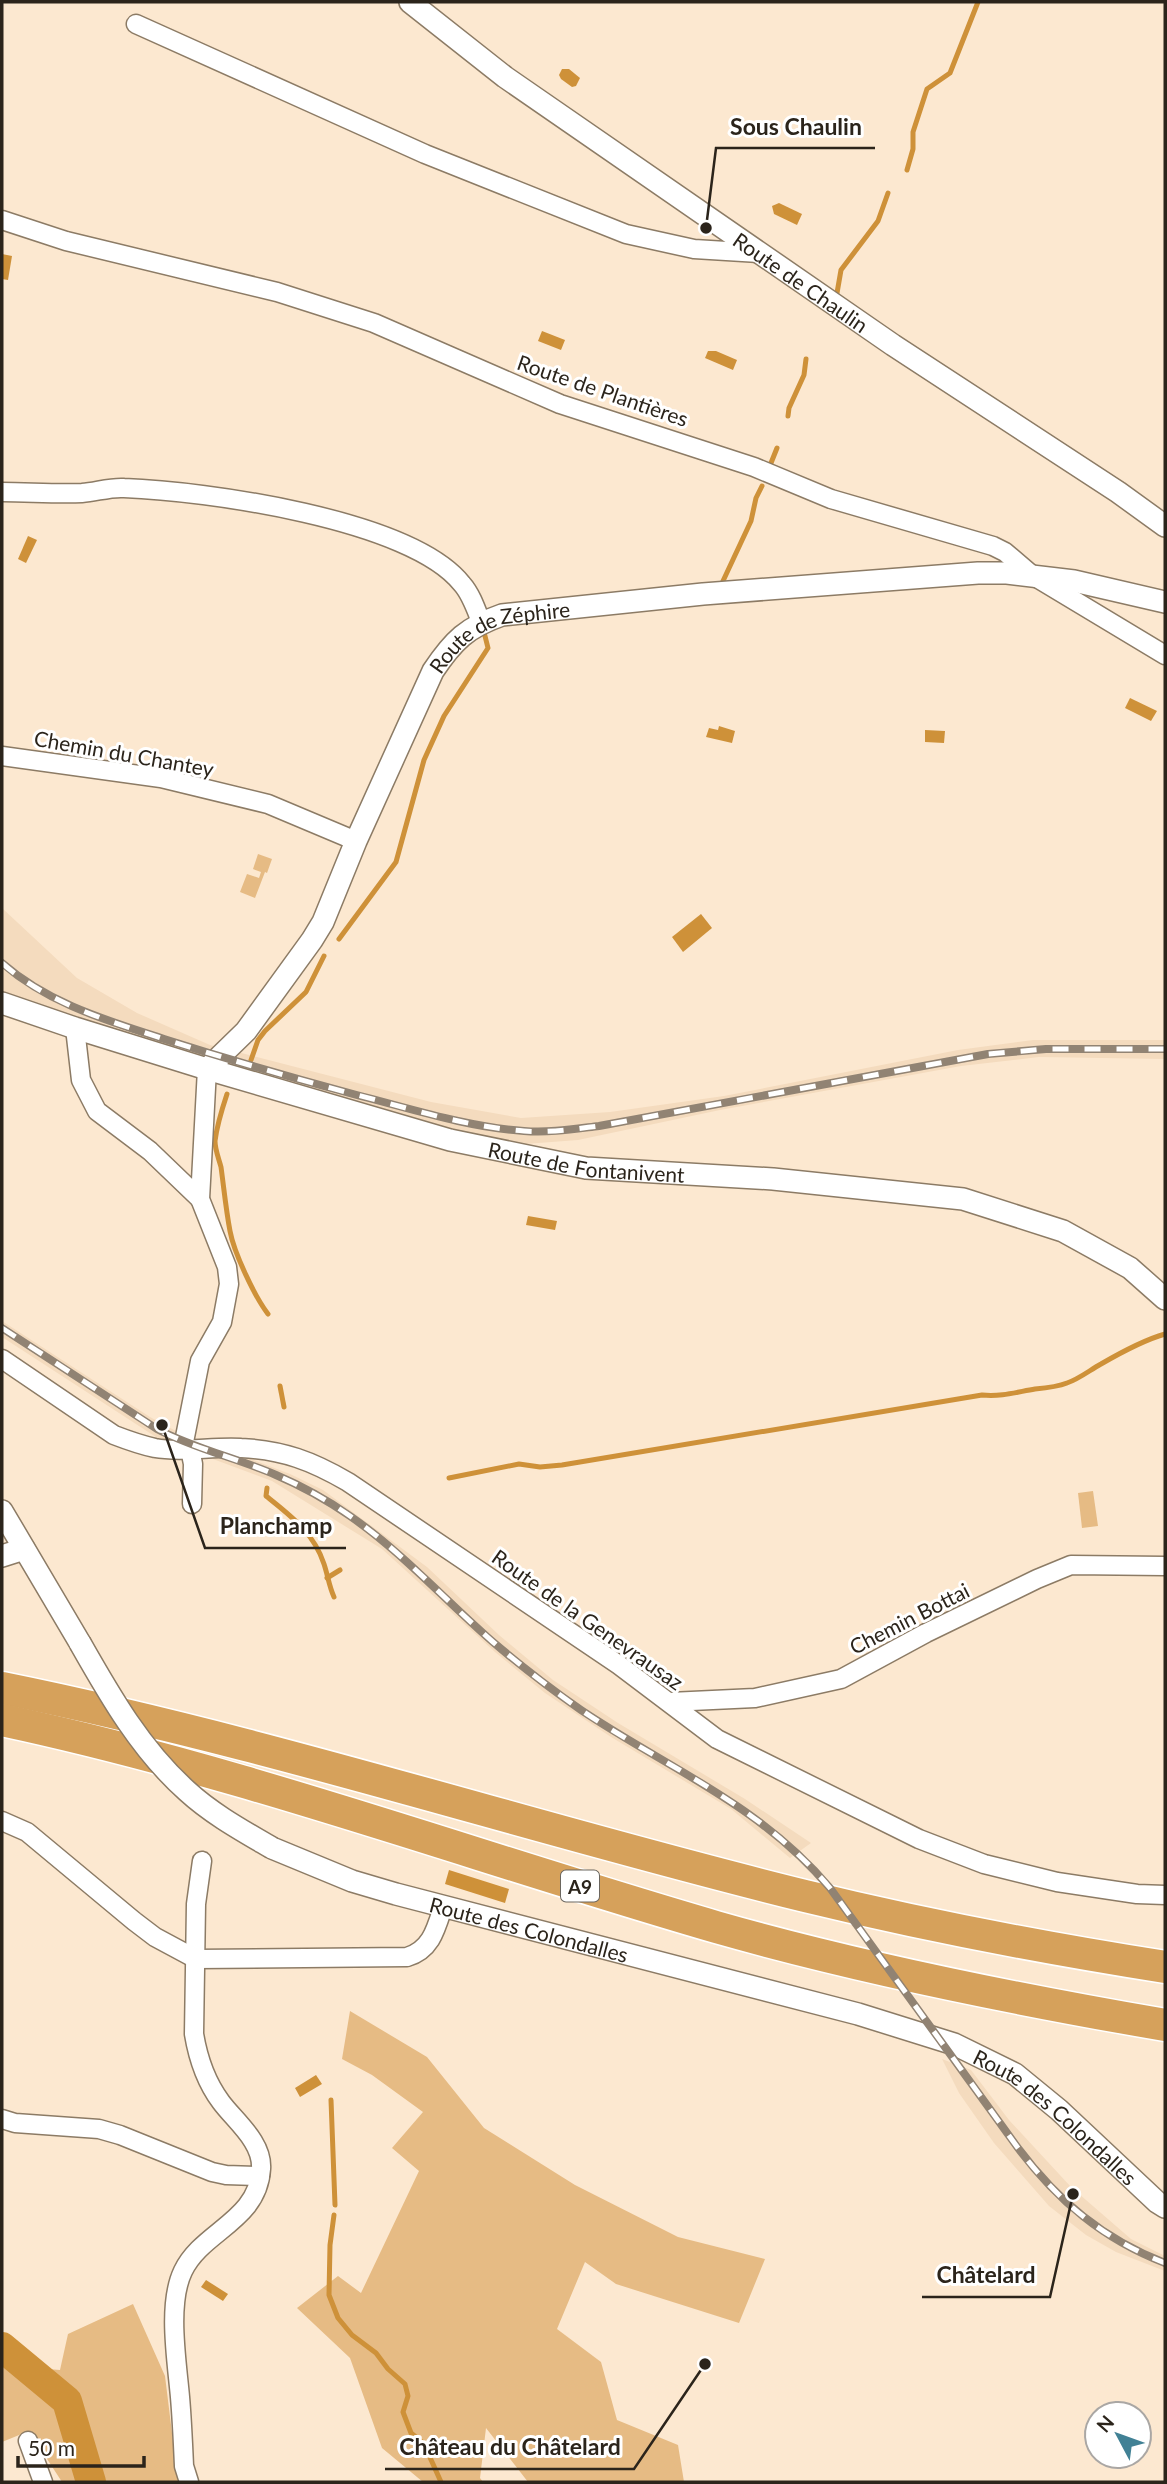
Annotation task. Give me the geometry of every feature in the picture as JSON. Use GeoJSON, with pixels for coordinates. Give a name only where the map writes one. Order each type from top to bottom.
{"type":"FeatureCollection","features":[{"type":"Feature","properties":{"kind":"highway","name":"A9"},"geometry":{"type":"LineString","coordinates":[[2,1688],[212,1735],[806,1896],[993,1937],[1165,1967]]}},
{"type":"Feature","properties":{"kind":"highway","name":"A9"},"geometry":{"type":"LineString","coordinates":[[2,1720],[204,1769],[631,1902],[810,1953],[1077,2010],[1165,2025]]}},
{"type":"Feature","properties":{"kind":"street","name":"Route de Chaulin"},"geometry":{"type":"LineString","coordinates":[[410,2],[505,77],[759,253],[1165,526]]}},
{"type":"Feature","properties":{"kind":"street"},"geometry":{"type":"LineString","coordinates":[[136,24],[425,154],[626,234],[694,249],[759,253]]}},
{"type":"Feature","properties":{"kind":"street","name":"Route de Plantières"},"geometry":{"type":"LineString","coordinates":[[2,220],[66,241],[277,292],[374,323],[560,404],[754,467],[831,499],[993,546],[1005,551],[1032,575],[1165,655]]}},
{"type":"Feature","properties":{"kind":"street"},"geometry":{"type":"LineString","coordinates":[[2,492],[82,493],[121,488],[247,500],[356,527],[404,544],[437,561],[462,583],[481,622]]}},
{"type":"Feature","properties":{"kind":"street","name":"Route de Zéphire"},"geometry":{"type":"LineString","coordinates":[[207,1069],[246,1031],[312,940],[334,899],[356,841],[433,671],[449,647],[467,630],[481,622],[502,615],[703,594],[978,573],[1032,575],[1074,581],[1165,602]]}},
{"type":"Feature","properties":{"kind":"street","name":"Chemin du Chantey"},"geometry":{"type":"LineString","coordinates":[[2,756],[174,781],[268,804],[356,841]]}},
{"type":"Feature","properties":{"kind":"street","name":"Route de Fontanivent"},"geometry":{"type":"LineString","coordinates":[[2,1003],[207,1069],[450,1140],[586,1168],[773,1179],[963,1199],[1063,1231],[1130,1268],[1165,1299]]}},
{"type":"Feature","properties":{"kind":"street"},"geometry":{"type":"LineString","coordinates":[[75,1028],[81,1080],[97,1111],[150,1151],[200,1199],[227,1266],[229,1284],[222,1322],[200,1361],[184,1442],[193,1465],[192,1504]]}},
{"type":"Feature","properties":{"kind":"street"},"geometry":{"type":"LineString","coordinates":[[200,1199],[207,1069]]}},
{"type":"Feature","properties":{"kind":"street","name":"Route de la Genevrausaz"},"geometry":{"type":"LineString","coordinates":[[2,1359],[114,1434],[156,1448],[241,1448],[292,1455],[317,1464],[348,1482],[619,1665],[717,1739],[919,1839],[984,1864],[1057,1882],[1137,1894],[1165,1895]]}},
{"type":"Feature","properties":{"kind":"street","name":"Route des Colondalles"},"geometry":{"type":"LineString","coordinates":[[2,1511],[130,1726],[187,1792],[226,1821],[272,1848],[352,1881],[859,2014],[954,2043],[1015,2074],[1059,2110],[1165,2207]]}},
{"type":"Feature","properties":{"kind":"street"},"geometry":{"type":"LineString","coordinates":[[2,1556],[24,1549]]}},
{"type":"Feature","properties":{"kind":"street","name":"Chemin Bottai"},"geometry":{"type":"LineString","coordinates":[[670,1702],[755,1698],[841,1679],[926,1633],[1037,1578],[1071,1565],[1165,1566]]}},
{"type":"Feature","properties":{"kind":"street"},"geometry":{"type":"LineString","coordinates":[[4,1821],[27,1832],[155,1937],[195,1959],[407,1957],[415,1955],[427,1945],[435,1933],[443,1907]]}},
{"type":"Feature","properties":{"kind":"street"},"geometry":{"type":"LineString","coordinates":[[189,2482],[184,2466],[174,2325],[179,2283],[183,2271],[195,2255],[250,2202],[259,2184],[261,2160],[253,2141],[220,2101],[206,2077],[197,2051],[194,2034],[196,1904],[202,1861]]}},
{"type":"Feature","properties":{"kind":"street"},"geometry":{"type":"LineString","coordinates":[[2,2119],[15,2123],[99,2129],[121,2135],[212,2172],[260,2176]]}},
{"type":"Feature","properties":{"kind":"street"},"geometry":{"type":"LineString","coordinates":[[28,2441],[43,2482]]}},
{"type":"Feature","properties":{"kind":"shaded area"},"geometry":{"type":"Polygon","coordinates":[[[562,69],[569,69],[580,78],[576,86],[572,87],[561,79],[559,75],[562,69]]]}},
{"type":"Feature","properties":{"kind":"shaded area"},"geometry":{"type":"Polygon","coordinates":[[[779,203],[802,214],[797,225],[774,214],[772,206],[779,203]]]}},
{"type":"Feature","properties":{"kind":"shaded area"},"geometry":{"type":"Polygon","coordinates":[[[2,254],[12,256],[8,280],[2,279],[2,254]]]}},
{"type":"Feature","properties":{"kind":"shaded area"},"geometry":{"type":"Polygon","coordinates":[[[542,331],[565,340],[561,350],[538,341],[542,331]]]}},
{"type":"Feature","properties":{"kind":"shaded area"},"geometry":{"type":"Polygon","coordinates":[[[708,351],[716,351],[737,360],[733,370],[705,358],[708,351]]]}},
{"type":"Feature","properties":{"kind":"shaded area"},"geometry":{"type":"Polygon","coordinates":[[[28,536],[37,540],[26,563],[18,559],[28,536]]]}},
{"type":"Feature","properties":{"kind":"shaded area"},"geometry":{"type":"Polygon","coordinates":[[[1130,698],[1157,711],[1151,721],[1125,708],[1130,698]]]}},
{"type":"Feature","properties":{"kind":"shaded area"},"geometry":{"type":"Polygon","coordinates":[[[719,726],[735,731],[732,743],[706,737],[709,728],[718,730],[719,726]]]}},
{"type":"Feature","properties":{"kind":"shaded area"},"geometry":{"type":"Polygon","coordinates":[[[925,730],[945,731],[944,743],[925,742],[925,730]]]}},
{"type":"Feature","properties":{"kind":"shaded area"},"geometry":{"type":"Polygon","coordinates":[[[258,854],[272,859],[255,898],[240,892],[247,874],[259,878],[261,872],[253,869],[258,854]]]}},
{"type":"Feature","properties":{"kind":"shaded area"},"geometry":{"type":"Polygon","coordinates":[[[2,908],[77,978],[137,1013],[210,1045],[431,1102],[521,1118],[610,1112],[724,1096],[958,1050],[1033,1040],[1165,1040],[1165,1059],[1039,1057],[961,1066],[720,1110],[578,1140],[525,1144],[453,1131],[83,1024],[2,993],[2,908]]]}},
{"type":"Feature","properties":{"kind":"shaded area"},"geometry":{"type":"Polygon","coordinates":[[[701,914],[712,928],[683,952],[672,937],[701,914]]]}},
{"type":"Feature","properties":{"kind":"shaded area"},"geometry":{"type":"Polygon","coordinates":[[[528,1216],[557,1221],[555,1230],[526,1225],[528,1216]]]}},
{"type":"Feature","properties":{"kind":"shaded area"},"geometry":{"type":"Polygon","coordinates":[[[2,1321],[174,1430],[290,1474],[323,1490],[427,1567],[499,1635],[553,1680],[811,1843],[790,1858],[731,1809],[611,1737],[545,1693],[495,1652],[382,1549],[272,1481],[159,1439],[2,1337],[2,1321]]]}},
{"type":"Feature","properties":{"kind":"shaded area"},"geometry":{"type":"Polygon","coordinates":[[[1093,1491],[1098,1526],[1082,1528],[1078,1493],[1093,1491]]]}},
{"type":"Feature","properties":{"kind":"shaded area"},"geometry":{"type":"Polygon","coordinates":[[[449,1870],[509,1889],[505,1903],[445,1884],[449,1870]]]}},
{"type":"Feature","properties":{"kind":"shaded area"},"geometry":{"type":"Polygon","coordinates":[[[350,2011],[427,2057],[484,2128],[575,2185],[678,2237],[765,2259],[739,2323],[616,2284],[585,2262],[557,2329],[601,2362],[617,2420],[678,2445],[684,2482],[528,2482],[486,2428],[480,2478],[483,2482],[423,2482],[382,2448],[350,2358],[297,2308],[338,2276],[361,2293],[419,2171],[392,2148],[423,2112],[372,2075],[342,2059],[350,2011]]]}},
{"type":"Feature","properties":{"kind":"shaded area"},"geometry":{"type":"Polygon","coordinates":[[[942,2059],[971,2070],[1009,2120],[1071,2187],[1131,2239],[1165,2256],[1165,2271],[1116,2252],[1086,2235],[1049,2206],[994,2143],[959,2093],[942,2059]]]}},
{"type":"Feature","properties":{"kind":"shaded area"},"geometry":{"type":"Polygon","coordinates":[[[316,2075],[322,2084],[300,2097],[295,2088],[316,2075]]]}},
{"type":"Feature","properties":{"kind":"shaded area"},"geometry":{"type":"Polygon","coordinates":[[[206,2280],[228,2294],[223,2301],[201,2287],[206,2280]]]}},
{"type":"Feature","properties":{"kind":"shaded area"},"geometry":{"type":"Polygon","coordinates":[[[133,2304],[165,2376],[178,2482],[62,2482],[29,2431],[2,2442],[2,2362],[11,2366],[60,2370],[68,2334],[133,2304]]]}},
{"type":"Feature","properties":{"kind":"waterway"},"geometry":{"type":"LineString","coordinates":[[907,170],[913,149],[913,132],[927,89],[950,73],[978,2]]}},
{"type":"Feature","properties":{"kind":"waterway"},"geometry":{"type":"LineString","coordinates":[[837,293],[841,270],[878,221],[888,193]]}},
{"type":"Feature","properties":{"kind":"waterway"},"geometry":{"type":"LineString","coordinates":[[788,416],[804,375],[806,359]]}},
{"type":"Feature","properties":{"kind":"waterway"},"geometry":{"type":"LineString","coordinates":[[771,463],[777,448]]}},
{"type":"Feature","properties":{"kind":"waterway"},"geometry":{"type":"LineString","coordinates":[[723,581],[751,521],[756,498],[762,486]]}},
{"type":"Feature","properties":{"kind":"waterway"},"geometry":{"type":"LineString","coordinates":[[339,939],[396,862],[424,760],[444,716],[488,648],[484,632]]}},
{"type":"Feature","properties":{"kind":"waterway"},"geometry":{"type":"LineString","coordinates":[[251,1060],[258,1040],[265,1031],[306,992],[324,956]]}},
{"type":"Feature","properties":{"kind":"waterway"},"geometry":{"type":"LineString","coordinates":[[227,1094],[215,1141],[230,1231],[246,1274],[268,1314]]}},
{"type":"Feature","properties":{"kind":"waterway"},"geometry":{"type":"LineString","coordinates":[[449,1478],[519,1464],[540,1467],[562,1465],[982,1395],[1002,1395],[1055,1386],[1071,1381],[1124,1351],[1165,1334]]}},
{"type":"Feature","properties":{"kind":"waterway"},"geometry":{"type":"LineString","coordinates":[[280,1386],[284,1407]]}},
{"type":"Feature","properties":{"kind":"waterway"},"geometry":{"type":"LineString","coordinates":[[267,1488],[266,1496],[293,1518],[314,1543],[320,1553],[334,1597]]}},
{"type":"Feature","properties":{"kind":"waterway"},"geometry":{"type":"LineString","coordinates":[[327,1578],[340,1570]]}},
{"type":"Feature","properties":{"kind":"waterway"},"geometry":{"type":"LineString","coordinates":[[331,2100],[335,2205]]}},
{"type":"Feature","properties":{"kind":"waterway"},"geometry":{"type":"LineString","coordinates":[[334,2215],[330,2245],[329,2295],[338,2318],[352,2335],[376,2353],[388,2369],[405,2384],[408,2396],[403,2412],[411,2433],[424,2444],[441,2482]]}},
{"type":"Feature","properties":{"kind":"waterway"},"geometry":{"type":"LineString","coordinates":[[2,2347],[67,2401],[91,2482]]}},
{"type":"Feature","properties":{"kind":"railway"},"geometry":{"type":"LineString","coordinates":[[2,963],[39,990],[59,1000],[164,1039],[416,1111],[481,1126],[524,1131],[599,1126],[988,1054],[1046,1049],[1165,1049]]}},
{"type":"Feature","properties":{"kind":"railway"},"geometry":{"type":"LineString","coordinates":[[2,1328],[157,1429],[286,1479],[341,1510],[388,1545],[493,1642],[547,1686],[614,1731],[743,1810],[774,1833],[830,1888],[1018,2148],[1049,2185],[1102,2230],[1165,2263]]}},
{"type":"Feature","properties":{"kind":"place","name":"Sous Chaulin"},"geometry":{"type":"Point","coordinates":[706,228]}},
{"type":"Feature","properties":{"kind":"place","name":"Planchamp"},"geometry":{"type":"Point","coordinates":[162,1425]}},
{"type":"Feature","properties":{"kind":"place","name":"Châtelard"},"geometry":{"type":"Point","coordinates":[1073,2194]}},
{"type":"Feature","properties":{"kind":"place","name":"Château du Châtelard"},"geometry":{"type":"Point","coordinates":[705,2364]}}]}
